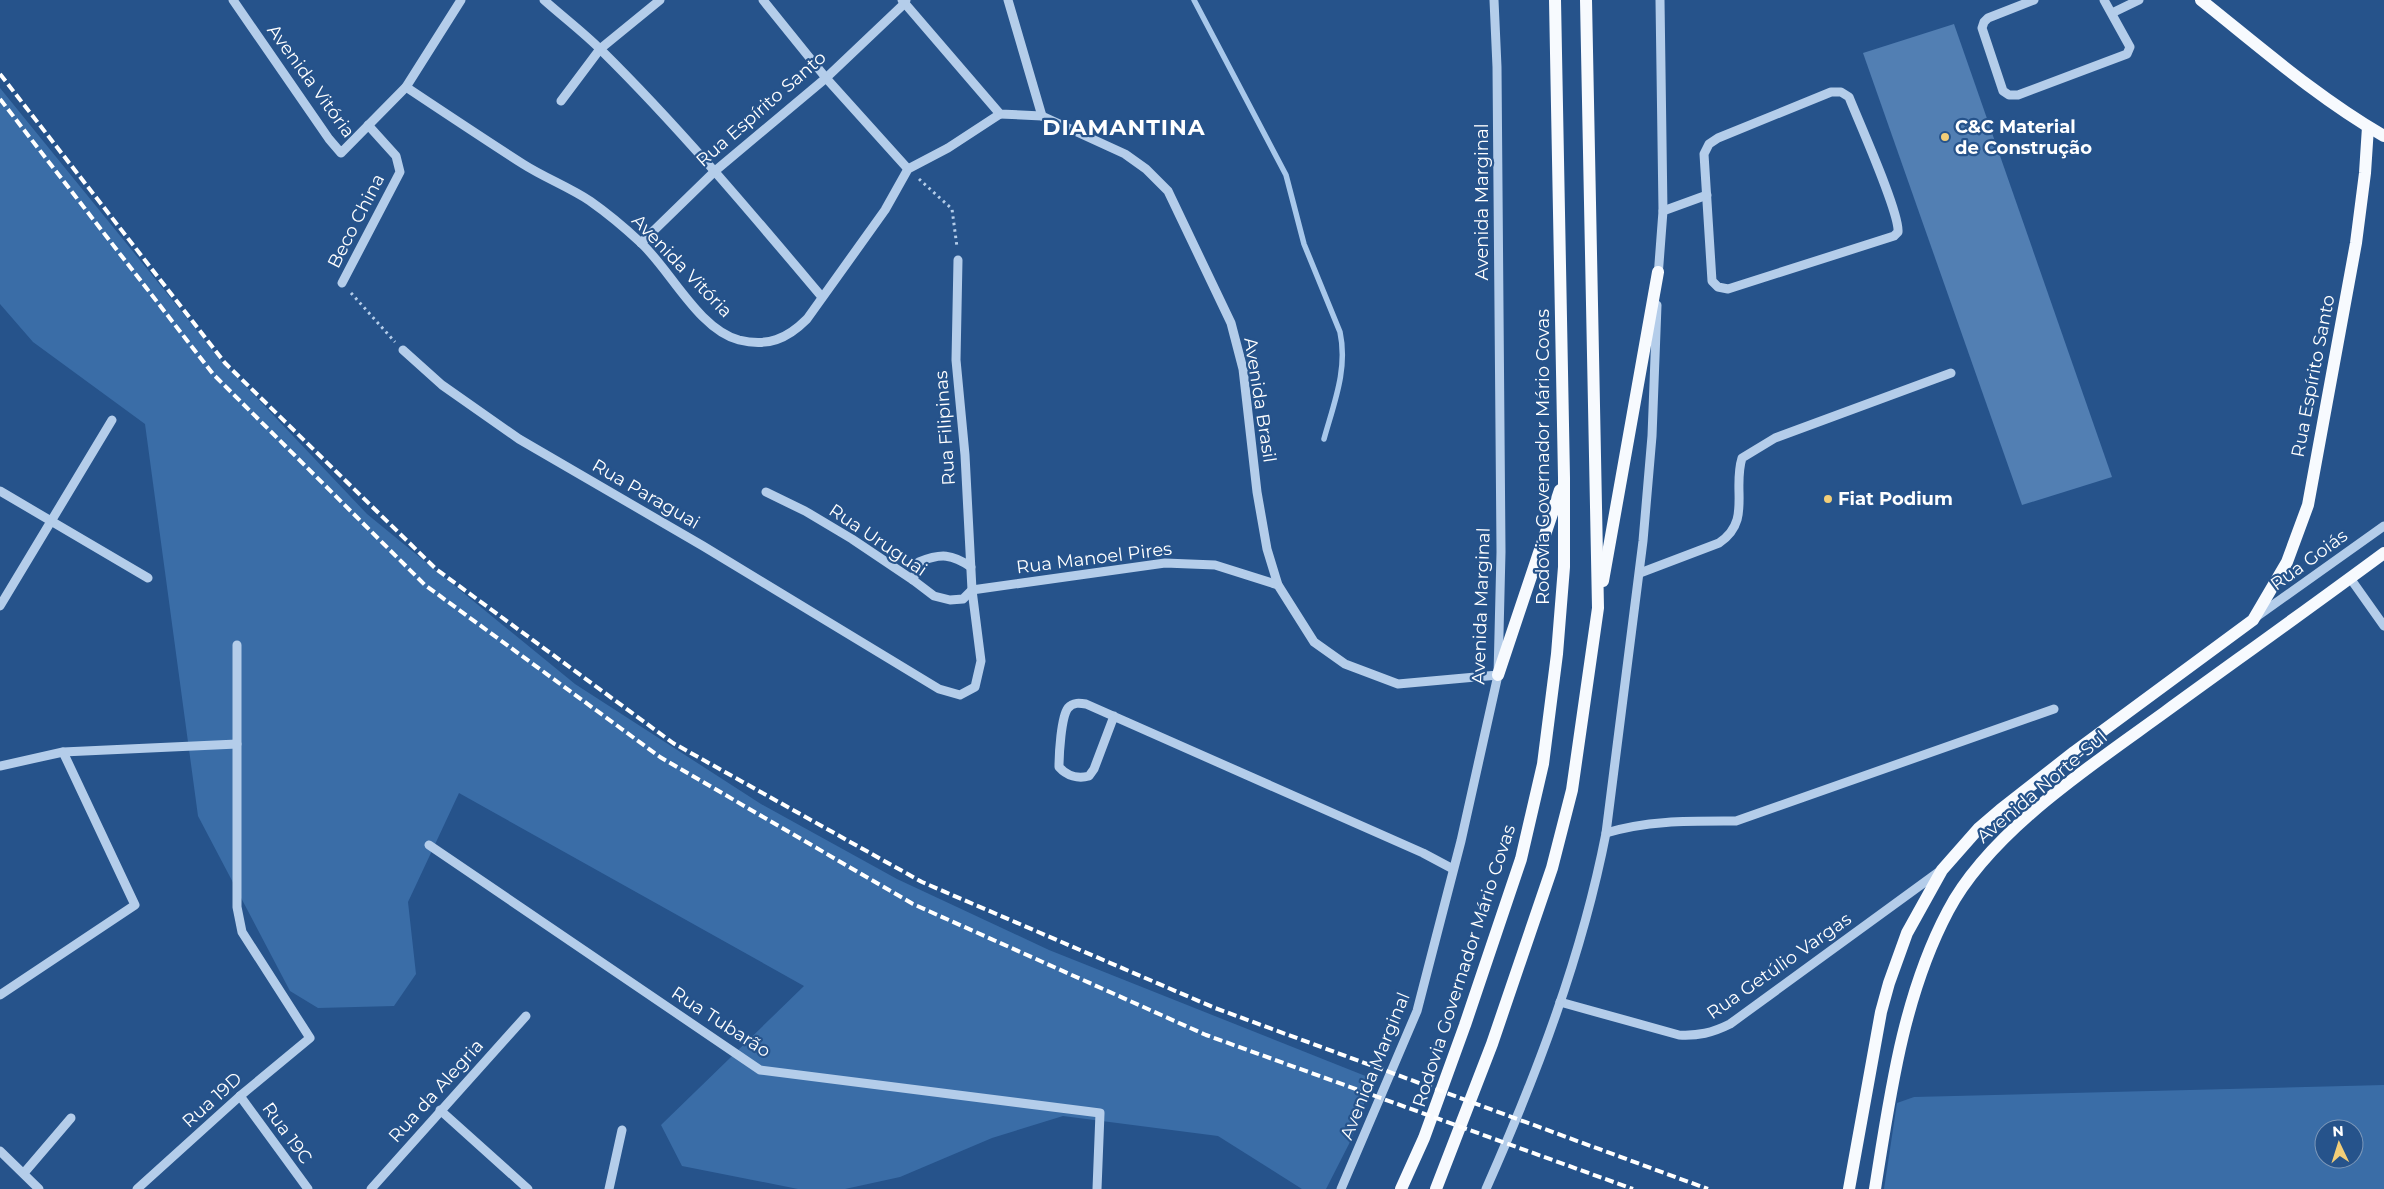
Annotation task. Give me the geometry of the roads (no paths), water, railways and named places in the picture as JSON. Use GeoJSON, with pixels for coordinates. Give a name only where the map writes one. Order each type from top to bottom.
{"type":"FeatureCollection","features":[{"type":"Feature","properties":{"kind":"main road","name":"Rodovia Governador Mário Covas"},"geometry":{"type":"LineString","coordinates":[[1401,1189],[1424,1138],[1466,1026],[1521,859],[1543,764],[1558,654],[1564,567],[1564,478],[1556,0]]}},
{"type":"Feature","properties":{"kind":"main road"},"geometry":{"type":"LineString","coordinates":[[1586,0],[1598,608]]}},
{"type":"Feature","properties":{"kind":"main road"},"geometry":{"type":"LineString","coordinates":[[2201,0],[2310,87],[2384,136]]}},
{"type":"Feature","properties":{"kind":"main road","name":"Rua Espírito Santo"},"geometry":{"type":"LineString","coordinates":[[2253,620],[2287,562],[2308,505],[2356,243],[2365,172],[2368,127]]}},
{"type":"Feature","properties":{"kind":"main road"},"geometry":{"type":"LineString","coordinates":[[1436,1189],[1492,1044],[1552,868],[1572,790],[1598,608],[1658,272]]}},
{"type":"Feature","properties":{"kind":"main road"},"geometry":{"type":"LineString","coordinates":[[1498,675],[1564,478]]}},
{"type":"Feature","properties":{"kind":"main road","name":"Avenida Norte-Sul"},"geometry":{"type":"LineString","coordinates":[[1875,1189],[1904,1029],[1915,989],[1927,955],[1948,911],[1974,871],[2009,834],[2086,769],[2384,553]]}},
{"type":"Feature","properties":{"kind":"main road","name":"Avenida Norte-Sul"},"geometry":{"type":"LineString","coordinates":[[1849,1189],[1881,1012],[1889,983],[1907,933],[1942,870],[1979,828],[2000,810],[2074,752],[2253,620]]}},
{"type":"Feature","properties":{"kind":"street","name":"Avenida Vitória"},"geometry":{"type":"LineString","coordinates":[[233,0],[329,139],[341,153],[406,87],[525,165],[589,201],[641,243],[701,314],[714,325],[738,340],[759,342],[779,340],[793,333],[808,319],[885,210],[908,169]]}},
{"type":"Feature","properties":{"kind":"street"},"geometry":{"type":"LineString","coordinates":[[406,87],[461,0]]}},
{"type":"Feature","properties":{"kind":"street"},"geometry":{"type":"LineString","coordinates":[[544,0],[600,49],[715,171],[822,297]]}},
{"type":"Feature","properties":{"kind":"street"},"geometry":{"type":"LineString","coordinates":[[561,101],[600,49],[660,0]]}},
{"type":"Feature","properties":{"kind":"street"},"geometry":{"type":"LineString","coordinates":[[763,0],[826,78],[908,169],[948,148],[1000,114],[905,1]]}},
{"type":"Feature","properties":{"kind":"street"},"geometry":{"type":"LineString","coordinates":[[1008,0],[1042,116]]}},
{"type":"Feature","properties":{"kind":"street","name":"Avenida Marginal"},"geometry":{"type":"LineString","coordinates":[[1341,1189],[1370,1125],[1417,1011],[1453,869],[1498,675],[1501,552],[1497,67],[1494,0]]}},
{"type":"Feature","properties":{"kind":"street"},"geometry":{"type":"LineString","coordinates":[[1488,1187],[1536,1070],[1560,1002],[1597,877],[1606,833],[1640,573],[1652,436],[1658,272],[1663,211],[1660,0]]}},
{"type":"Feature","properties":{"kind":"street"},"geometry":{"type":"LineString","coordinates":[[2034,0],[1988,18],[1982,28],[2003,91],[2009,95],[2018,95],[2127,54],[2130,46],[2104,0]]}},
{"type":"Feature","properties":{"kind":"street"},"geometry":{"type":"LineString","coordinates":[[2112,13],[2139,0]]}},
{"type":"Feature","properties":{"kind":"street","name":"Rua Espírito Santo"},"geometry":{"type":"LineString","coordinates":[[641,243],[715,171],[826,78],[905,1]]}},
{"type":"Feature","properties":{"kind":"street"},"geometry":{"type":"LineString","coordinates":[[1831,92],[1841,92],[1849,97],[1899,225],[1898,232],[1894,236],[1728,289],[1718,287],[1712,281],[1707,195],[1704,154],[1709,144],[1718,138],[1831,92]]}},
{"type":"Feature","properties":{"kind":"street","name":"Avenida Brasil"},"geometry":{"type":"LineString","coordinates":[[1000,114],[1042,116],[1125,154],[1146,168],[1168,191],[1231,323],[1243,369],[1257,492],[1267,549],[1278,585],[1314,642],[1345,664],[1398,684],[1498,675]]}},
{"type":"Feature","properties":{"kind":"street","name":"Beco China"},"geometry":{"type":"LineString","coordinates":[[342,283],[400,172],[396,156],[368,125]]}},
{"type":"Feature","properties":{"kind":"street"},"geometry":{"type":"LineString","coordinates":[[1663,211],[1707,195]]}},
{"type":"Feature","properties":{"kind":"street","name":"Rua Filipinas"},"geometry":{"type":"LineString","coordinates":[[958,260],[956,360],[972,590],[981,661],[974,687],[960,695]]}},
{"type":"Feature","properties":{"kind":"street","name":"Rua Paraguai"},"geometry":{"type":"LineString","coordinates":[[403,350],[442,386],[519,439],[703,546],[939,689],[960,695]]}},
{"type":"Feature","properties":{"kind":"street"},"geometry":{"type":"LineString","coordinates":[[1640,573],[1719,543],[1731,535],[1738,521],[1738,468],[1742,458],[1774,438],[1951,373]]}},
{"type":"Feature","properties":{"kind":"street"},"geometry":{"type":"LineString","coordinates":[[0,606],[50,520],[112,420]]}},
{"type":"Feature","properties":{"kind":"street"},"geometry":{"type":"LineString","coordinates":[[0,491],[148,578]]}},
{"type":"Feature","properties":{"kind":"street","name":"Rua Uruguai"},"geometry":{"type":"LineString","coordinates":[[766,492],[813,516],[913,580],[934,596],[950,600],[963,599],[972,590]]}},
{"type":"Feature","properties":{"kind":"street","name":"Rua Goiás"},"geometry":{"type":"LineString","coordinates":[[2253,620],[2384,526]]}},
{"type":"Feature","properties":{"kind":"street"},"geometry":{"type":"LineString","coordinates":[[913,580],[920,562],[932,556],[955,556],[971,567]]}},
{"type":"Feature","properties":{"kind":"street","name":"Rua Manoel Pires"},"geometry":{"type":"LineString","coordinates":[[972,590],[1165,563],[1215,565],[1278,585]]}},
{"type":"Feature","properties":{"kind":"street"},"geometry":{"type":"LineString","coordinates":[[2350,578],[2384,626]]}},
{"type":"Feature","properties":{"kind":"street"},"geometry":{"type":"LineString","coordinates":[[0,766],[63,752],[237,744],[237,646]]}},
{"type":"Feature","properties":{"kind":"street"},"geometry":{"type":"LineString","coordinates":[[1114,716],[1094,769],[1089,776],[1081,778],[1064,773],[1059,767],[1059,758],[1064,717],[1068,708],[1076,703],[1086,704],[1114,716],[1423,853],[1453,869]]}},
{"type":"Feature","properties":{"kind":"street"},"geometry":{"type":"LineString","coordinates":[[1606,833],[1628,826],[1685,821],[1736,821],[2054,709]]}},
{"type":"Feature","properties":{"kind":"street","name":"Rua 19D"},"geometry":{"type":"LineString","coordinates":[[137,1189],[240,1096],[310,1038],[242,932],[237,907],[237,744]]}},
{"type":"Feature","properties":{"kind":"street"},"geometry":{"type":"LineString","coordinates":[[0,995],[135,906],[63,752]]}},
{"type":"Feature","properties":{"kind":"street","name":"Rua Tubarão"},"geometry":{"type":"LineString","coordinates":[[429,845],[760,1070],[1100,1113],[1096,1189]]}},
{"type":"Feature","properties":{"kind":"street","name":"Rua Getúlio Vargas"},"geometry":{"type":"LineString","coordinates":[[1560,1002],[1679,1035],[1697,1036],[1713,1032],[1730,1024],[1942,870]]}},
{"type":"Feature","properties":{"kind":"street","name":"Rua da Alegria"},"geometry":{"type":"LineString","coordinates":[[371,1189],[526,1016]]}},
{"type":"Feature","properties":{"kind":"street","name":"Rua 19C"},"geometry":{"type":"LineString","coordinates":[[240,1096],[308,1189]]}},
{"type":"Feature","properties":{"kind":"street"},"geometry":{"type":"LineString","coordinates":[[440,1110],[528,1189]]}},
{"type":"Feature","properties":{"kind":"street"},"geometry":{"type":"LineString","coordinates":[[24,1173],[71,1118]]}},
{"type":"Feature","properties":{"kind":"street"},"geometry":{"type":"LineString","coordinates":[[609,1189],[622,1130]]}},
{"type":"Feature","properties":{"kind":"street"},"geometry":{"type":"LineString","coordinates":[[0,1152],[39,1189]]}},
{"type":"Feature","properties":{"kind":"waterway"},"geometry":{"type":"LineString","coordinates":[[1194,0],[1286,175],[1304,244],[1340,332],[1342,346],[1341,373],[1336,399],[1324,439]]}},
{"type":"Feature","properties":{"kind":"railway"},"geometry":{"type":"LineString","coordinates":[[0,74],[225,363],[436,569],[673,743],[922,882],[1215,1008],[1708,1189]]}},
{"type":"Feature","properties":{"kind":"railway"},"geometry":{"type":"LineString","coordinates":[[0,99],[213,374],[425,585],[660,757],[913,904],[1206,1035],[1633,1189]]}},
{"type":"Feature","properties":{"kind":"place","name":"C&C Material de Construção"},"geometry":{"type":"Point","coordinates":[1945,137]}},
{"type":"Feature","properties":{"kind":"place","name":"Fiat Podium"},"geometry":{"type":"Point","coordinates":[1828,499]}},
{"type":"Feature","properties":{"kind":"district","name":"DIAMANTINA"},"geometry":{"type":"Point","coordinates":[1124,127]}}]}
